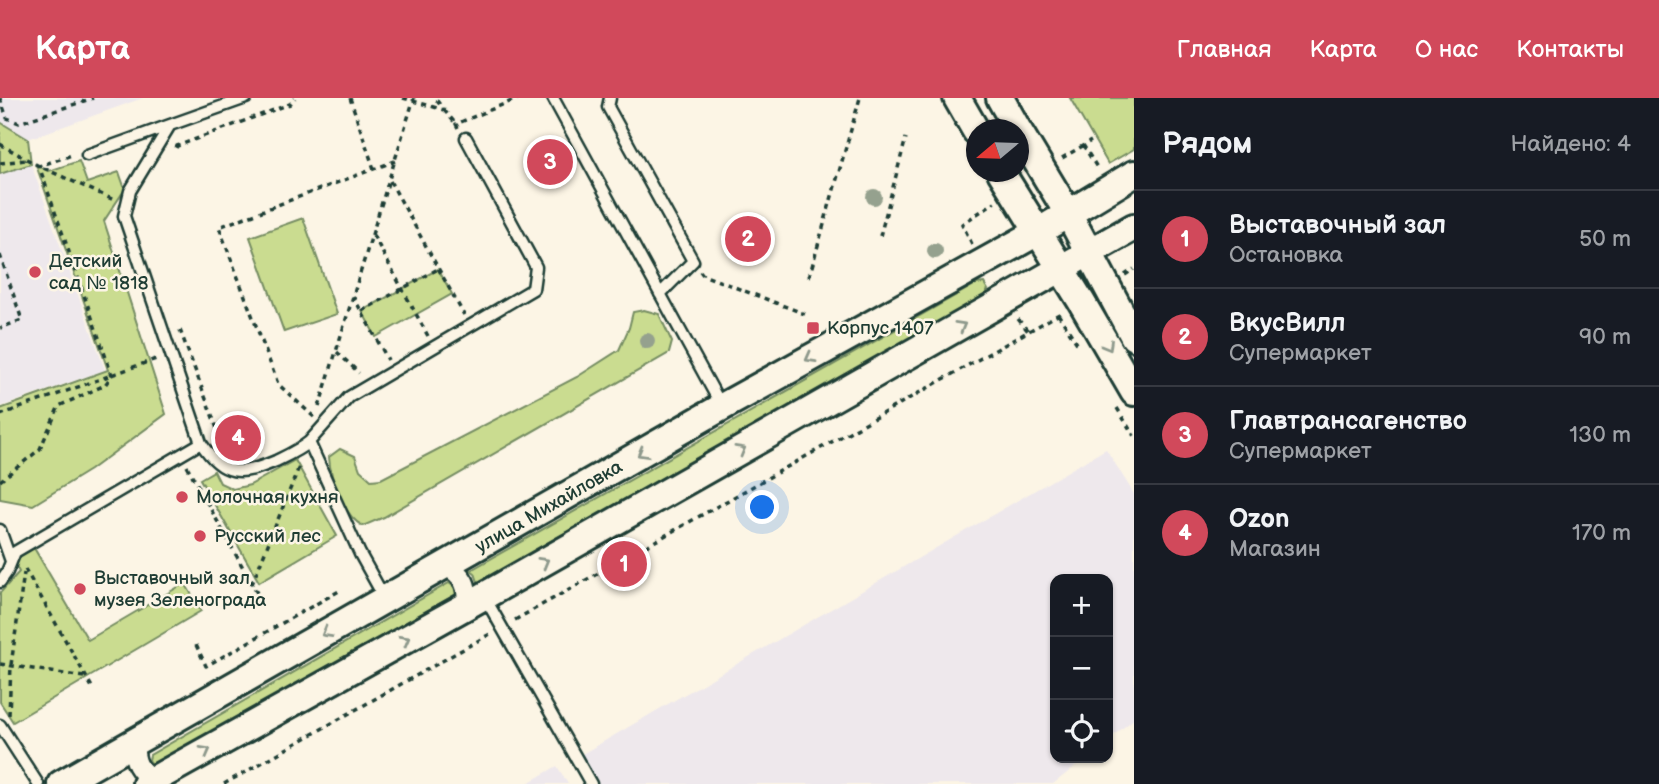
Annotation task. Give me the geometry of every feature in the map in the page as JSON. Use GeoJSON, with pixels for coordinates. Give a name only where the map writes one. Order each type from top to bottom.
{"type":"FeatureCollection","features":[{"type":"Feature","properties":{"kind":"main road"},"geometry":{"type":"LineString","coordinates":[[957,98],[969,119]]}},
{"type":"Feature","properties":{"kind":"main road"},"geometry":{"type":"LineString","coordinates":[[1000,98],[1012,119]]}},
{"type":"Feature","properties":{"kind":"main road"},"geometry":{"type":"LineString","coordinates":[[1029,149],[1068,213],[1134,337]]}},
{"type":"Feature","properties":{"kind":"main road","name":"улица Михайловка"},"geometry":{"type":"LineString","coordinates":[[61,784],[722,407],[1038,232],[1134,174]]}},
{"type":"Feature","properties":{"kind":"main road"},"geometry":{"type":"LineString","coordinates":[[1044,175],[1066,192],[1079,196],[1100,194],[1097,212],[1105,227],[1129,230]]}},
{"type":"Feature","properties":{"kind":"main road"},"geometry":{"type":"LineString","coordinates":[[1007,182],[1134,392]]}},
{"type":"Feature","properties":{"kind":"main road"},"geometry":{"type":"LineString","coordinates":[[998,253],[1013,236],[1021,219],[1018,199]]}},
{"type":"Feature","properties":{"kind":"main road"},"geometry":{"type":"LineString","coordinates":[[150,782],[476,601],[1129,230]]}},
{"type":"Feature","properties":{"kind":"main road"},"geometry":{"type":"LineString","coordinates":[[1102,277],[1101,263],[1110,246],[1129,230]]}},
{"type":"Feature","properties":{"kind":"main road"},"geometry":{"type":"LineString","coordinates":[[998,253],[1020,256],[1028,272],[1023,290]]}},
{"type":"Feature","properties":{"kind":"street"},"geometry":{"type":"LineString","coordinates":[[447,566],[461,574],[476,601]]}},
{"type":"Feature","properties":{"kind":"street"},"geometry":{"type":"LineString","coordinates":[[134,744],[134,759],[150,782]]}},
{"type":"Feature","properties":{"kind":"lane"},"geometry":{"type":"LineString","coordinates":[[88,155],[246,98]]}},
{"type":"Feature","properties":{"kind":"lane"},"geometry":{"type":"LineString","coordinates":[[553,98],[722,407]]}},
{"type":"Feature","properties":{"kind":"lane"},"geometry":{"type":"LineString","coordinates":[[610,98],[608,107],[692,261],[660,294]]}},
{"type":"Feature","properties":{"kind":"lane"},"geometry":{"type":"LineString","coordinates":[[170,125],[130,191],[124,216],[201,443],[209,456],[229,470],[251,471],[300,450],[349,397],[533,289],[536,267],[466,138]]}},
{"type":"Feature","properties":{"kind":"lane"},"geometry":{"type":"LineString","coordinates":[[309,442],[360,554],[385,599]]}},
{"type":"Feature","properties":{"kind":"lane"},"geometry":{"type":"LineString","coordinates":[[0,582],[13,556],[201,443]]}},
{"type":"Feature","properties":{"kind":"lane"},"geometry":{"type":"LineString","coordinates":[[0,530],[13,556]]}},
{"type":"Feature","properties":{"kind":"lane"},"geometry":{"type":"LineString","coordinates":[[476,601],[501,628],[591,784]]}},
{"type":"Feature","properties":{"kind":"lane"},"geometry":{"type":"LineString","coordinates":[[0,725],[38,784]]}},
{"type":"Feature","properties":{"kind":"path"},"geometry":{"type":"LineString","coordinates":[[0,98],[7,118],[19,123],[93,98]]}},
{"type":"Feature","properties":{"kind":"path"},"geometry":{"type":"LineString","coordinates":[[170,157],[177,146],[290,104],[295,98]]}},
{"type":"Feature","properties":{"kind":"path"},"geometry":{"type":"LineString","coordinates":[[351,98],[374,169]]}},
{"type":"Feature","properties":{"kind":"path"},"geometry":{"type":"LineString","coordinates":[[403,98],[444,110]]}},
{"type":"Feature","properties":{"kind":"path"},"geometry":{"type":"LineString","coordinates":[[435,98],[466,138]]}},
{"type":"Feature","properties":{"kind":"path"},"geometry":{"type":"LineString","coordinates":[[456,124],[519,98]]}},
{"type":"Feature","properties":{"kind":"path"},"geometry":{"type":"LineString","coordinates":[[809,277],[860,98]]}},
{"type":"Feature","properties":{"kind":"path"},"geometry":{"type":"LineString","coordinates":[[252,584],[309,442],[413,100]]}},
{"type":"Feature","properties":{"kind":"path"},"geometry":{"type":"LineString","coordinates":[[880,236],[906,138]]}},
{"type":"Feature","properties":{"kind":"path"},"geometry":{"type":"LineString","coordinates":[[1044,175],[1091,141]]}},
{"type":"Feature","properties":{"kind":"path"},"geometry":{"type":"LineString","coordinates":[[0,145],[126,206]]}},
{"type":"Feature","properties":{"kind":"path"},"geometry":{"type":"LineString","coordinates":[[1083,145],[1097,167]]}},
{"type":"Feature","properties":{"kind":"path"},"geometry":{"type":"LineString","coordinates":[[39,166],[80,152],[88,155]]}},
{"type":"Feature","properties":{"kind":"path"},"geometry":{"type":"LineString","coordinates":[[0,163],[27,160]]}},
{"type":"Feature","properties":{"kind":"path"},"geometry":{"type":"LineString","coordinates":[[316,419],[278,384],[219,227],[395,161]]}},
{"type":"Feature","properties":{"kind":"path"},"geometry":{"type":"LineString","coordinates":[[39,166],[112,374]]}},
{"type":"Feature","properties":{"kind":"path"},"geometry":{"type":"LineString","coordinates":[[389,180],[471,326]]}},
{"type":"Feature","properties":{"kind":"path"},"geometry":{"type":"LineString","coordinates":[[372,235],[434,347]]}},
{"type":"Feature","properties":{"kind":"path"},"geometry":{"type":"LineString","coordinates":[[0,255],[22,320],[0,328]]}},
{"type":"Feature","properties":{"kind":"path"},"geometry":{"type":"LineString","coordinates":[[692,261],[703,275],[805,314]]}},
{"type":"Feature","properties":{"kind":"path"},"geometry":{"type":"LineString","coordinates":[[362,311],[438,269]]}},
{"type":"Feature","properties":{"kind":"path"},"geometry":{"type":"LineString","coordinates":[[354,296],[393,371]]}},
{"type":"Feature","properties":{"kind":"path"},"geometry":{"type":"LineString","coordinates":[[179,327],[227,454]]}},
{"type":"Feature","properties":{"kind":"path"},"geometry":{"type":"LineString","coordinates":[[224,784],[1028,331]]}},
{"type":"Feature","properties":{"kind":"path"},"geometry":{"type":"LineString","coordinates":[[337,351],[370,384]]}},
{"type":"Feature","properties":{"kind":"path"},"geometry":{"type":"LineString","coordinates":[[0,415],[170,354]]}},
{"type":"Feature","properties":{"kind":"path"},"geometry":{"type":"LineString","coordinates":[[0,481],[40,449],[59,406],[104,386],[112,374]]}},
{"type":"Feature","properties":{"kind":"path"},"geometry":{"type":"LineString","coordinates":[[181,455],[257,593]]}},
{"type":"Feature","properties":{"kind":"path"},"geometry":{"type":"LineString","coordinates":[[13,556],[25,569],[93,689]]}},
{"type":"Feature","properties":{"kind":"path"},"geometry":{"type":"LineString","coordinates":[[8,738],[11,665],[25,569]]}},
{"type":"Feature","properties":{"kind":"path"},"geometry":{"type":"LineString","coordinates":[[196,645],[206,666],[339,592]]}},
{"type":"Feature","properties":{"kind":"path"},"geometry":{"type":"LineString","coordinates":[[0,664],[86,677]]}},
{"type":"Feature","properties":{"kind":"shaded area"},"geometry":{"type":"Polygon","coordinates":[[[0,98],[143,98],[28,139],[0,122],[0,98]]]}},
{"type":"Feature","properties":{"kind":"shaded area","name":"Детский сад № 1818"},"geometry":{"type":"Polygon","coordinates":[[[31,164],[105,370],[0,407],[0,174],[31,164]]]}},
{"type":"Feature","properties":{"kind":"shaded area"},"geometry":{"type":"Polygon","coordinates":[[[1106,449],[1134,494],[1134,719],[1113,736],[1113,574],[1050,574],[1050,763],[1080,763],[1053,784],[594,784],[577,757],[1106,449]]]}},
{"type":"Feature","properties":{"kind":"shaded area"},"geometry":{"type":"Polygon","coordinates":[[[557,766],[568,784],[526,784],[557,766]]]}},
{"type":"Feature","properties":{"kind":"green space"},"geometry":{"type":"Polygon","coordinates":[[[1070,98],[1134,98],[1134,149],[1108,164],[1070,98]]]}},
{"type":"Feature","properties":{"kind":"green space"},"geometry":{"type":"Polygon","coordinates":[[[0,122],[28,139],[31,164],[0,174],[0,122]]]}},
{"type":"Feature","properties":{"kind":"green space"},"geometry":{"type":"Polygon","coordinates":[[[79,161],[87,183],[119,172],[125,189],[104,221],[166,414],[90,470],[33,505],[0,499],[0,409],[108,370],[36,165],[49,171],[79,161]]]}},
{"type":"Feature","properties":{"kind":"green space"},"geometry":{"type":"Polygon","coordinates":[[[303,218],[337,314],[284,332],[250,237],[303,218]]]}},
{"type":"Feature","properties":{"kind":"green space"},"geometry":{"type":"Polygon","coordinates":[[[438,269],[452,294],[376,337],[362,311],[438,269]]]}},
{"type":"Feature","properties":{"kind":"green space"},"geometry":{"type":"Polygon","coordinates":[[[984,283],[988,290],[983,297],[478,582],[471,570],[976,284],[984,283]]]}},
{"type":"Feature","properties":{"kind":"green space"},"geometry":{"type":"Polygon","coordinates":[[[644,310],[659,314],[672,342],[669,353],[384,517],[363,526],[350,514],[339,496],[330,465],[329,457],[340,449],[355,456],[360,470],[371,480],[381,479],[577,377],[619,350],[633,312],[644,310]]]}},
{"type":"Feature","properties":{"kind":"green space"},"geometry":{"type":"Polygon","coordinates":[[[295,460],[337,536],[259,582],[200,479],[214,471],[220,483],[233,489],[250,485],[295,460]]]}},
{"type":"Feature","properties":{"kind":"green space"},"geometry":{"type":"Polygon","coordinates":[[[34,548],[88,640],[185,583],[201,611],[13,722],[0,702],[0,593],[19,572],[13,560],[34,548]]]}},
{"type":"Feature","properties":{"kind":"green space"},"geometry":{"type":"Polygon","coordinates":[[[449,583],[457,589],[456,594],[158,766],[149,760],[150,755],[449,583]]]}},
{"type":"Feature","properties":{"kind":"place","name":"Главтрансагенство"},"geometry":{"type":"Point","coordinates":[550,162]}},
{"type":"Feature","properties":{"kind":"place","name":"ВкусВилл"},"geometry":{"type":"Point","coordinates":[748,239]}},
{"type":"Feature","properties":{"kind":"place","name":"Детский сад № 1818"},"geometry":{"type":"Point","coordinates":[35,272]}},
{"type":"Feature","properties":{"kind":"place","name":"Корпус 1407"},"geometry":{"type":"Point","coordinates":[813,328]}},
{"type":"Feature","properties":{"kind":"place","name":"Ozon"},"geometry":{"type":"Point","coordinates":[238,438]}},
{"type":"Feature","properties":{"kind":"place","name":"Молочная кухня"},"geometry":{"type":"Point","coordinates":[182,497]}},
{"type":"Feature","properties":{"kind":"place","name":"Русский лес"},"geometry":{"type":"Point","coordinates":[200,536]}},
{"type":"Feature","properties":{"kind":"place","name":"Выставочный зал"},"geometry":{"type":"Point","coordinates":[624,564]}},
{"type":"Feature","properties":{"kind":"place","name":"Выставочный зал музея Зеленограда"},"geometry":{"type":"Point","coordinates":[80,589]}}]}
